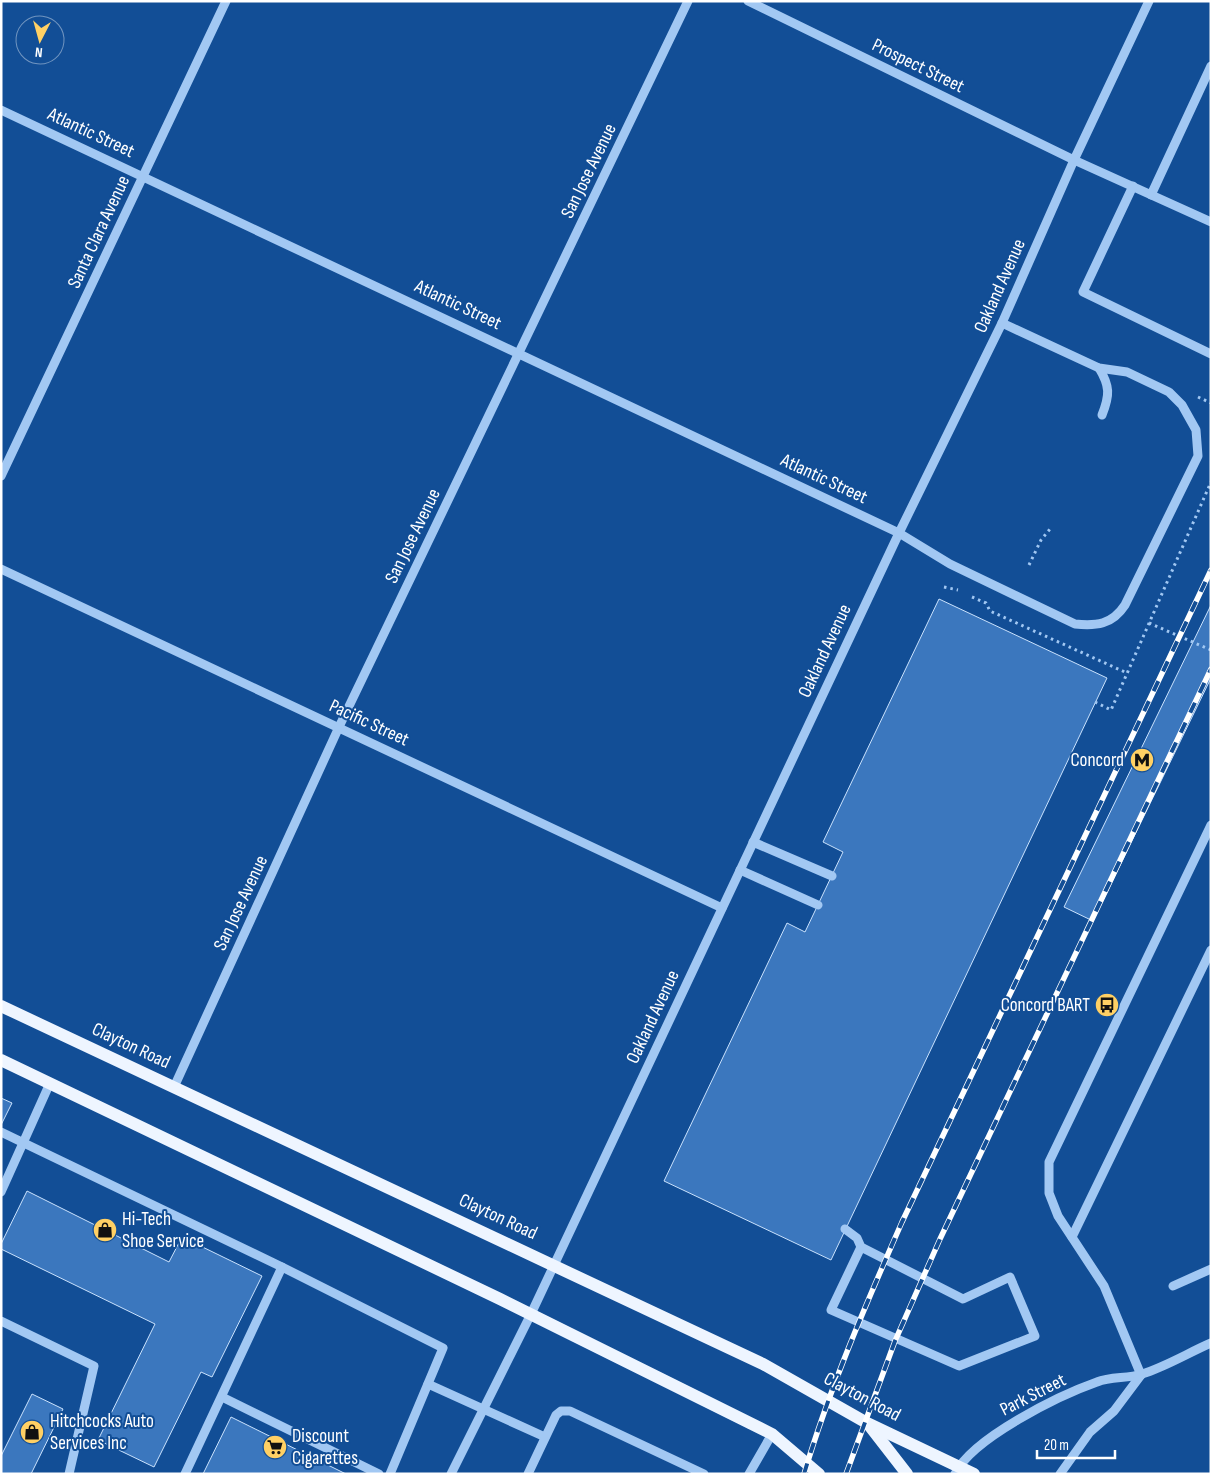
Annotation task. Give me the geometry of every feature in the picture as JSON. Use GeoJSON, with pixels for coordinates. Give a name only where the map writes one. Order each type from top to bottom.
{"type":"FeatureCollection","features":[{"type":"Feature","properties":{"kind":"main road","name":"Clayton Road"},"geometry":{"type":"LineString","coordinates":[[1,1006],[554,1264],[763,1364],[867,1423],[957,1470],[974,1474]]}},
{"type":"Feature","properties":{"kind":"main road"},"geometry":{"type":"LineString","coordinates":[[1,1060],[531,1314],[772,1434],[820,1474]]}},
{"type":"Feature","properties":{"kind":"main road"},"geometry":{"type":"LineString","coordinates":[[867,1423],[907,1474]]}},
{"type":"Feature","properties":{"kind":"street","name":"Santa Clara Avenue"},"geometry":{"type":"LineString","coordinates":[[1,476],[226,1]]}},
{"type":"Feature","properties":{"kind":"street","name":"San Jose Avenue"},"geometry":{"type":"LineString","coordinates":[[174,1087],[339,727],[688,1]]}},
{"type":"Feature","properties":{"kind":"street","name":"Prospect Street"},"geometry":{"type":"LineString","coordinates":[[748,1],[1074,160],[1211,222]]}},
{"type":"Feature","properties":{"kind":"street","name":"Oakland Avenue"},"geometry":{"type":"LineString","coordinates":[[451,1474],[531,1314],[899,532],[1002,323],[1074,160],[1149,1]]}},
{"type":"Feature","properties":{"kind":"street"},"geometry":{"type":"LineString","coordinates":[[1151,195],[1211,66]]}},
{"type":"Feature","properties":{"kind":"street","name":"Atlantic Street"},"geometry":{"type":"LineString","coordinates":[[1,110],[520,352],[899,532],[950,564],[1075,624],[1094,626],[1110,621],[1125,605],[1198,456],[1196,430],[1182,405],[1168,392],[1127,372],[1099,368],[1002,323]]}},
{"type":"Feature","properties":{"kind":"street"},"geometry":{"type":"LineString","coordinates":[[1133,186],[1083,292],[1211,354]]}},
{"type":"Feature","properties":{"kind":"street"},"geometry":{"type":"LineString","coordinates":[[1099,368],[1108,382],[1108,401],[1102,415]]}},
{"type":"Feature","properties":{"kind":"street","name":"Pacific Street"},"geometry":{"type":"LineString","coordinates":[[1,569],[722,908]]}},
{"type":"Feature","properties":{"kind":"street"},"geometry":{"type":"LineString","coordinates":[[1141,1375],[1104,1286],[1058,1216],[1049,1193],[1049,1162],[1211,825]]}},
{"type":"Feature","properties":{"kind":"street"},"geometry":{"type":"LineString","coordinates":[[753,842],[832,876]]}},
{"type":"Feature","properties":{"kind":"street"},"geometry":{"type":"LineString","coordinates":[[740,870],[818,905]]}},
{"type":"Feature","properties":{"kind":"street"},"geometry":{"type":"LineString","coordinates":[[1072,1237],[1211,950]]}},
{"type":"Feature","properties":{"kind":"street"},"geometry":{"type":"LineString","coordinates":[[1,1192],[50,1084]]}},
{"type":"Feature","properties":{"kind":"street"},"geometry":{"type":"LineString","coordinates":[[1,1132],[282,1267],[443,1348],[390,1474]]}},
{"type":"Feature","properties":{"kind":"street"},"geometry":{"type":"LineString","coordinates":[[846,1229],[857,1238],[861,1247],[963,1298],[1010,1277],[1035,1336],[959,1366],[831,1310],[861,1247]]}},
{"type":"Feature","properties":{"kind":"street"},"geometry":{"type":"LineString","coordinates":[[185,1474],[282,1267]]}},
{"type":"Feature","properties":{"kind":"street"},"geometry":{"type":"LineString","coordinates":[[1173,1286],[1211,1270]]}},
{"type":"Feature","properties":{"kind":"street"},"geometry":{"type":"LineString","coordinates":[[1,1321],[94,1366],[69,1474]]}},
{"type":"Feature","properties":{"kind":"street","name":"Park Street"},"geometry":{"type":"LineString","coordinates":[[957,1470],[997,1432],[1038,1410],[1098,1381],[1141,1375],[1211,1343]]}},
{"type":"Feature","properties":{"kind":"street","name":"Park Street"},"geometry":{"type":"LineString","coordinates":[[1060,1474],[1090,1432],[1114,1411],[1141,1375]]}},
{"type":"Feature","properties":{"kind":"street"},"geometry":{"type":"LineString","coordinates":[[428,1384],[546,1437]]}},
{"type":"Feature","properties":{"kind":"street"},"geometry":{"type":"LineString","coordinates":[[222,1397],[378,1474]]}},
{"type":"Feature","properties":{"kind":"street"},"geometry":{"type":"LineString","coordinates":[[528,1474],[556,1415],[561,1411],[570,1411],[704,1474]]}},
{"type":"Feature","properties":{"kind":"street"},"geometry":{"type":"LineString","coordinates":[[749,1474],[772,1434]]}},
{"type":"Feature","properties":{"kind":"path"},"geometry":{"type":"LineString","coordinates":[[1095,702],[1111,710],[1211,482]]}},
{"type":"Feature","properties":{"kind":"path"},"geometry":{"type":"LineString","coordinates":[[1029,565],[1041,540],[1050,529]]}},
{"type":"Feature","properties":{"kind":"path"},"geometry":{"type":"LineString","coordinates":[[944,587],[957,589],[986,603],[990,611],[1127,673]]}},
{"type":"Feature","properties":{"kind":"path"},"geometry":{"type":"LineString","coordinates":[[1149,623],[1211,650]]}},
{"type":"Feature","properties":{"kind":"building"},"geometry":{"type":"Polygon","coordinates":[[[939,599],[1107,678],[831,1260],[664,1181],[787,923],[805,932],[843,852],[823,842],[939,599]]]}},
{"type":"Feature","properties":{"kind":"building"},"geometry":{"type":"Polygon","coordinates":[[[1211,605],[1211,678],[1093,921],[1064,907],[1211,605]]]}},
{"type":"Feature","properties":{"kind":"building"},"geometry":{"type":"Polygon","coordinates":[[[1,1098],[12,1103],[1,1125],[1,1098]]]}},
{"type":"Feature","properties":{"kind":"building"},"geometry":{"type":"Polygon","coordinates":[[[27,1191],[169,1262],[182,1237],[262,1276],[212,1377],[201,1372],[154,1467],[98,1440],[155,1324],[1,1249],[1,1244],[27,1191]]]}},
{"type":"Feature","properties":{"kind":"building","name":"Hitchcocks Auto Services Inc"},"geometry":{"type":"Polygon","coordinates":[[[32,1394],[63,1409],[31,1474],[1,1474],[1,1456],[32,1394]]]}},
{"type":"Feature","properties":{"kind":"building"},"geometry":{"type":"Polygon","coordinates":[[[231,1417],[346,1474],[203,1474],[231,1417]]]}},
{"type":"Feature","properties":{"kind":"railway"},"geometry":{"type":"LineString","coordinates":[[804,1474],[837,1378],[902,1222],[1211,570]]}},
{"type":"Feature","properties":{"kind":"railway"},"geometry":{"type":"LineString","coordinates":[[846,1474],[895,1341],[940,1239],[1211,669]]}},
{"type":"Feature","properties":{"kind":"place","name":"Concord"},"geometry":{"type":"Point","coordinates":[1142,760]}},
{"type":"Feature","properties":{"kind":"place","name":"Concord BART"},"geometry":{"type":"Point","coordinates":[1107,1005]}},
{"type":"Feature","properties":{"kind":"place","name":"Hi-Tech Shoe Service"},"geometry":{"type":"Point","coordinates":[105,1230]}},
{"type":"Feature","properties":{"kind":"place","name":"Hitchcocks Auto Services Inc"},"geometry":{"type":"Point","coordinates":[32,1432]}},
{"type":"Feature","properties":{"kind":"place","name":"Discount Cigarettes"},"geometry":{"type":"Point","coordinates":[275,1447]}}]}
